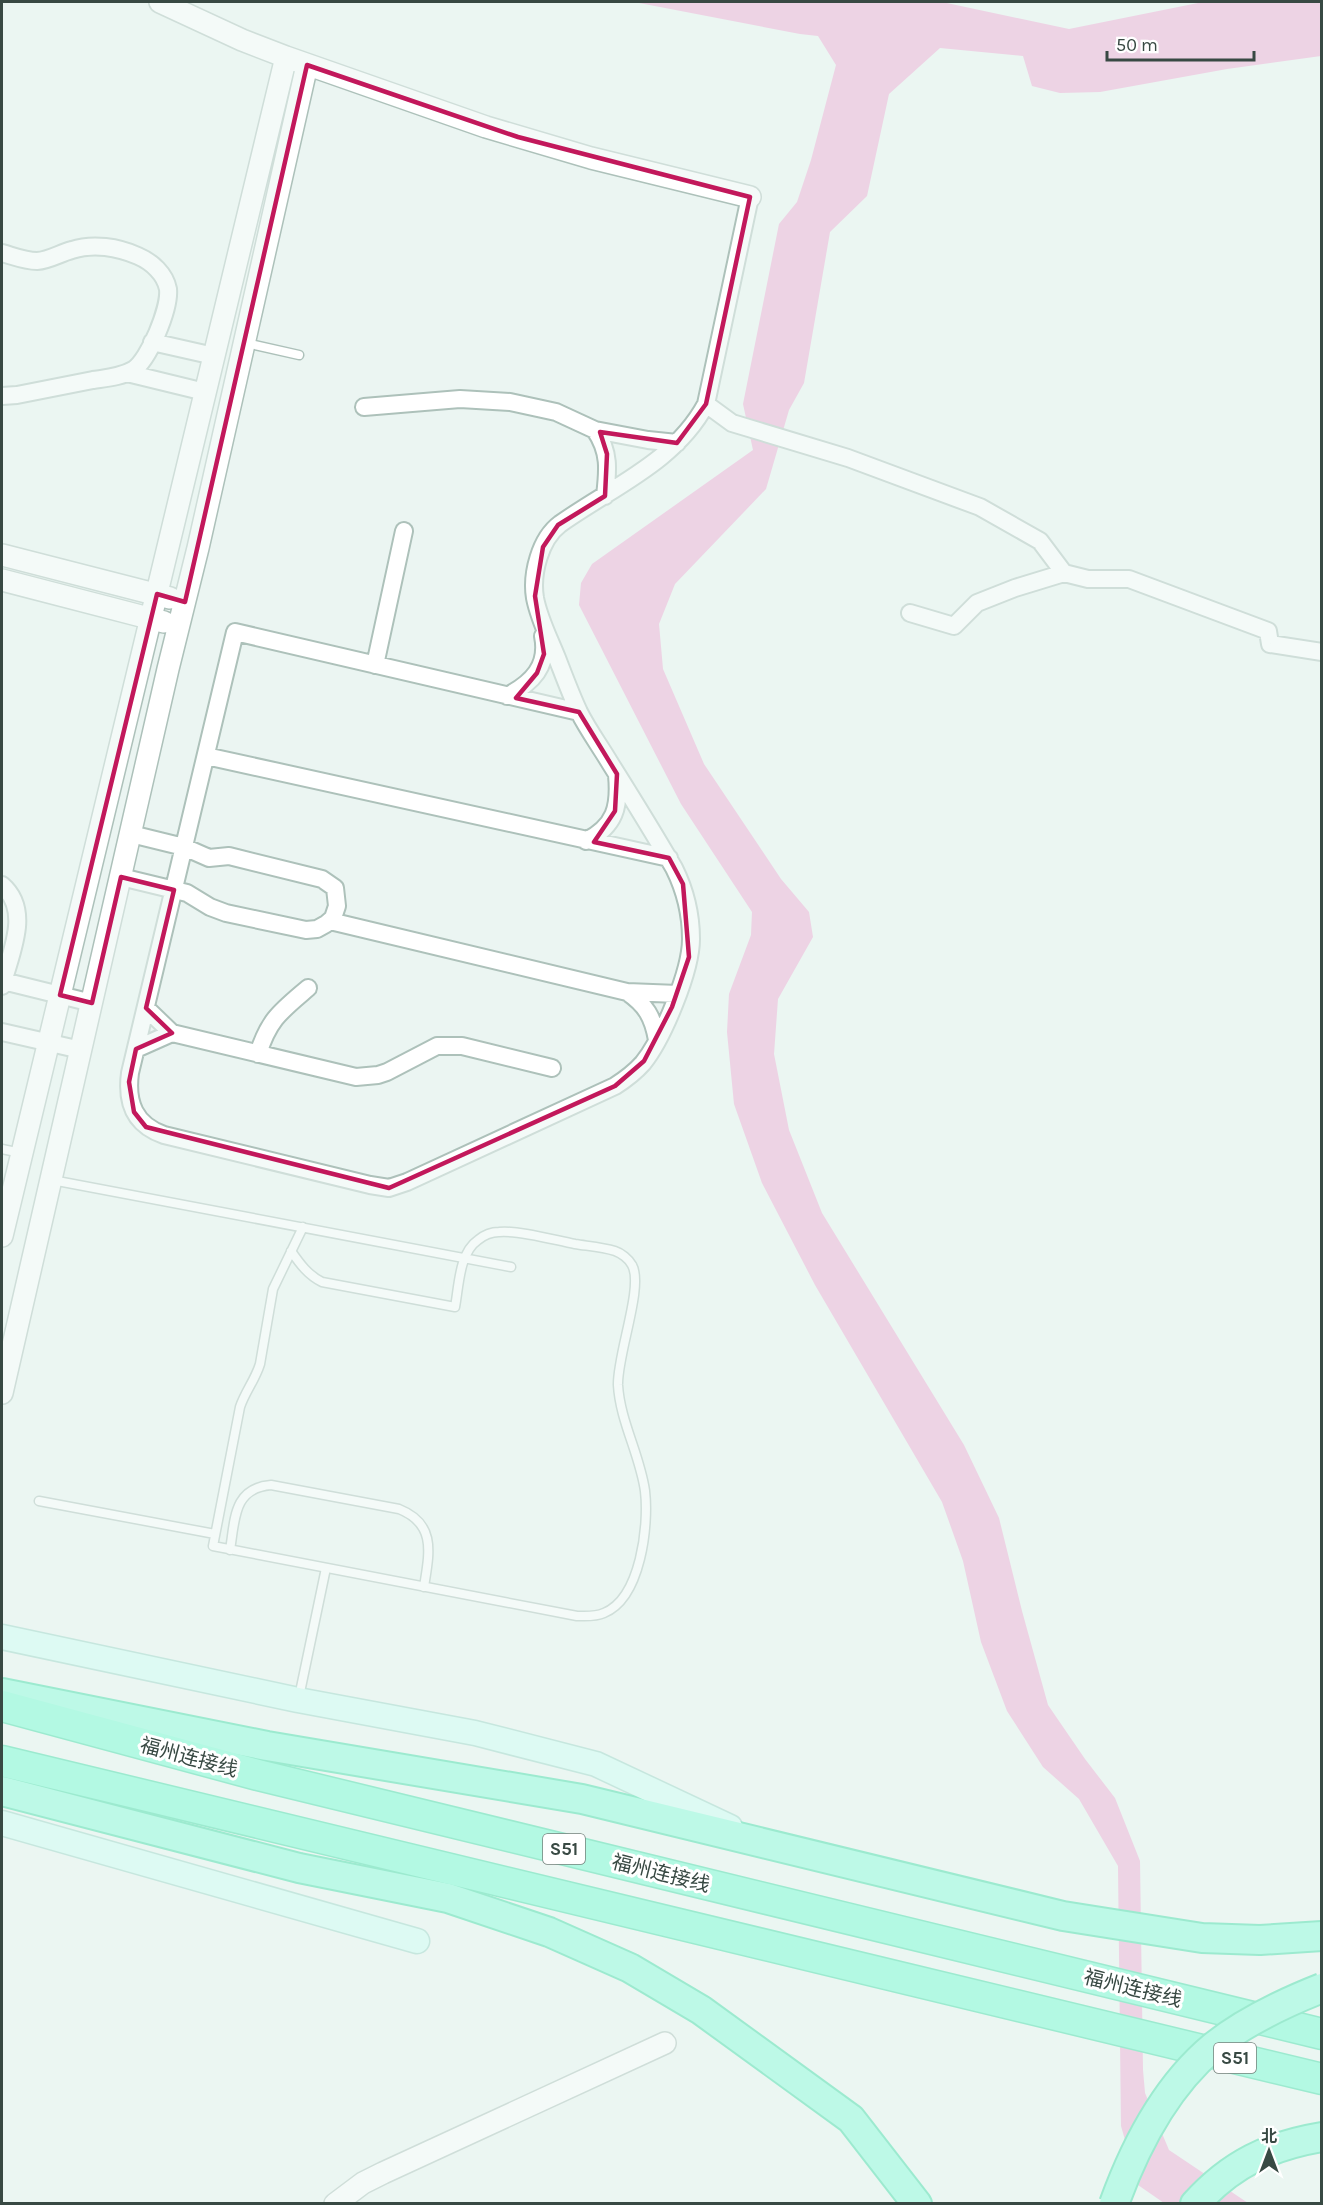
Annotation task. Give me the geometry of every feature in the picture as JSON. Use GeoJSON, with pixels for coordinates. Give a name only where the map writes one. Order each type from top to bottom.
{"type":"FeatureCollection","features":[{"type":"Feature","properties":{"kind":"highway"},"geometry":{"type":"LineString","coordinates":[[2,1693],[267,1746],[582,1799],[1062,1916],[1202,1938],[1260,1940],[1322,1936]]}},
{"type":"Feature","properties":{"kind":"highway","name":"福州连接线"},"geometry":{"type":"LineString","coordinates":[[2,1706],[258,1775],[1322,2034]]}},
{"type":"Feature","properties":{"kind":"highway","name":"S51"},"geometry":{"type":"LineString","coordinates":[[2,1761],[1322,2079]]}},
{"type":"Feature","properties":{"kind":"highway"},"geometry":{"type":"LineString","coordinates":[[2,1791],[299,1868],[448,1898],[549,1932],[630,1968],[701,2010],[851,2119],[917,2204]]}},
{"type":"Feature","properties":{"kind":"highway"},"geometry":{"type":"LineString","coordinates":[[1114,2204],[1127,2168],[1144,2135],[1168,2095],[1196,2064],[1214,2047],[1244,2027],[1292,2000],[1322,1988]]}},
{"type":"Feature","properties":{"kind":"highway"},"geometry":{"type":"LineString","coordinates":[[1195,2204],[1222,2177],[1254,2156],[1290,2142],[1322,2138]]}},
{"type":"Feature","properties":{"kind":"main road"},"geometry":{"type":"LineString","coordinates":[[2,1636],[298,1700],[475,1733],[596,1764],[759,1841]]}},
{"type":"Feature","properties":{"kind":"main road"},"geometry":{"type":"LineString","coordinates":[[2,1823],[417,1941]]}},
{"type":"Feature","properties":{"kind":"street"},"geometry":{"type":"LineString","coordinates":[[160,2],[242,40],[307,65],[518,137],[750,197],[706,404],[690,430],[677,443],[642,471],[558,525],[548,536],[537,562],[535,579],[535,596],[544,643],[542,666],[529,683],[507,696]]}},
{"type":"Feature","properties":{"kind":"street"},"geometry":{"type":"LineString","coordinates":[[2,1236],[12,1151],[49,1043],[286,57]]}},
{"type":"Feature","properties":{"kind":"street"},"geometry":{"type":"LineString","coordinates":[[2,1393],[245,343],[307,65]]}},
{"type":"Feature","properties":{"kind":"street"},"geometry":{"type":"LineString","coordinates":[[2,254],[39,261],[72,249],[96,246],[137,255],[150,262],[158,269],[168,289],[163,315],[141,364],[127,373],[2,396]]}},
{"type":"Feature","properties":{"kind":"street"},"geometry":{"type":"LineString","coordinates":[[152,342],[214,356]]}},
{"type":"Feature","properties":{"kind":"street"},"geometry":{"type":"LineString","coordinates":[[127,373],[205,392]]}},
{"type":"Feature","properties":{"kind":"street"},"geometry":{"type":"LineString","coordinates":[[364,407],[460,399],[510,402],[556,412],[595,430],[677,443]]}},
{"type":"Feature","properties":{"kind":"street"},"geometry":{"type":"LineString","coordinates":[[706,404],[732,423],[848,458],[980,507],[1041,541],[1064,573]]}},
{"type":"Feature","properties":{"kind":"street"},"geometry":{"type":"LineString","coordinates":[[595,430],[607,454],[605,496]]}},
{"type":"Feature","properties":{"kind":"street"},"geometry":{"type":"LineString","coordinates":[[375,665],[404,531]]}},
{"type":"Feature","properties":{"kind":"street"},"geometry":{"type":"LineString","coordinates":[[2,555],[185,602]]}},
{"type":"Feature","properties":{"kind":"street"},"geometry":{"type":"LineString","coordinates":[[910,613],[954,626],[976,603],[1064,573],[1088,579],[1129,579],[1268,632],[1270,644],[1322,652]]}},
{"type":"Feature","properties":{"kind":"street"},"geometry":{"type":"LineString","coordinates":[[2,580],[179,626]]}},
{"type":"Feature","properties":{"kind":"street"},"geometry":{"type":"LineString","coordinates":[[539,614],[579,712],[683,884],[690,926],[690,957],[678,994],[652,1050],[636,1070],[615,1086],[407,1182],[389,1188],[154,1131],[139,1120],[131,1101],[129,1082],[236,632],[579,712]]}},
{"type":"Feature","properties":{"kind":"street"},"geometry":{"type":"LineString","coordinates":[[206,756],[669,858]]}},
{"type":"Feature","properties":{"kind":"street"},"geometry":{"type":"LineString","coordinates":[[586,841],[605,830],[610,822],[618,798],[617,774]]}},
{"type":"Feature","properties":{"kind":"street"},"geometry":{"type":"LineString","coordinates":[[121,877],[174,890],[197,898],[217,910],[295,929],[317,929],[330,921],[337,906],[335,888],[322,879],[229,856],[209,858],[184,847],[131,834]]}},
{"type":"Feature","properties":{"kind":"street"},"geometry":{"type":"LineString","coordinates":[[2,885],[13,898],[18,918],[14,944],[2,983],[92,1003]]}},
{"type":"Feature","properties":{"kind":"street"},"geometry":{"type":"LineString","coordinates":[[330,921],[627,992],[678,994]]}},
{"type":"Feature","properties":{"kind":"street"},"geometry":{"type":"LineString","coordinates":[[258,1054],[274,1017],[308,988]]}},
{"type":"Feature","properties":{"kind":"street"},"geometry":{"type":"LineString","coordinates":[[627,992],[641,1001],[648,1010],[657,1040]]}},
{"type":"Feature","properties":{"kind":"street"},"geometry":{"type":"LineString","coordinates":[[146,1008],[172,1033],[345,1076],[378,1076],[437,1046],[449,1045],[462,1046],[552,1068]]}},
{"type":"Feature","properties":{"kind":"street"},"geometry":{"type":"LineString","coordinates":[[2,1032],[81,1050]]}},
{"type":"Feature","properties":{"kind":"street"},"geometry":{"type":"LineString","coordinates":[[136,1049],[172,1033]]}},
{"type":"Feature","properties":{"kind":"street"},"geometry":{"type":"LineString","coordinates":[[335,2204],[345,2194],[373,2178],[665,2043]]}},
{"type":"Feature","properties":{"kind":"lane"},"geometry":{"type":"LineString","coordinates":[[245,343],[299,355]]}},
{"type":"Feature","properties":{"kind":"lane"},"geometry":{"type":"LineString","coordinates":[[51,1180],[511,1267]]}},
{"type":"Feature","properties":{"kind":"lane"},"geometry":{"type":"LineString","coordinates":[[291,1251],[313,1278],[322,1282],[455,1307],[465,1258],[470,1246],[488,1234],[500,1231],[615,1251],[631,1263],[636,1279],[621,1353],[618,1382],[621,1406],[645,1492],[643,1543],[638,1567],[629,1590],[606,1613],[592,1617],[577,1616],[213,1546],[240,1407],[244,1395],[257,1376],[273,1288],[291,1251],[303,1227]]}},
{"type":"Feature","properties":{"kind":"lane"},"geometry":{"type":"LineString","coordinates":[[231,1550],[237,1512],[242,1499],[249,1491],[260,1486],[271,1485],[387,1507],[408,1513],[424,1528],[429,1539],[429,1552],[424,1587]]}},
{"type":"Feature","properties":{"kind":"lane"},"geometry":{"type":"LineString","coordinates":[[39,1501],[215,1534]]}},
{"type":"Feature","properties":{"kind":"lane"},"geometry":{"type":"LineString","coordinates":[[298,1700],[326,1568]]}},
{"type":"Feature","properties":{"kind":"highlighted area"},"geometry":{"type":"Polygon","coordinates":[[[307,65],[518,137],[750,197],[706,404],[677,443],[600,432],[607,454],[605,496],[558,525],[543,547],[535,596],[544,654],[537,673],[516,698],[579,712],[617,774],[615,811],[594,842],[669,858],[683,884],[689,957],[672,1007],[644,1061],[615,1086],[389,1188],[146,1127],[134,1112],[129,1082],[136,1049],[172,1033],[146,1008],[174,890],[121,877],[92,1003],[60,995],[157,594],[185,602],[307,65]]]}},
{"type":"Feature","properties":{"kind":"shaded area"},"geometry":{"type":"Polygon","coordinates":[[[634,2],[942,2],[1069,29],[1203,2],[1321,2],[1321,56],[1227,69],[1100,92],[1060,93],[1032,86],[1023,56],[940,48],[889,94],[867,196],[830,232],[804,383],[789,410],[766,489],[675,584],[659,624],[663,669],[704,764],[781,879],[809,912],[813,937],[778,999],[774,1054],[789,1130],[822,1213],[964,1445],[999,1518],[1048,1705],[1115,1798],[1140,1861],[1145,2093],[1169,2150],[1248,2203],[1164,2203],[1138,2185],[1121,2126],[1118,1866],[1079,1799],[1043,1767],[1007,1711],[981,1642],[963,1561],[942,1502],[815,1285],[762,1183],[734,1104],[727,1032],[729,994],[751,935],[752,912],[681,804],[579,605],[581,583],[592,564],[753,450],[743,404],[779,224],[797,202],[811,160],[836,65],[818,36],[634,2]]]}}]}
